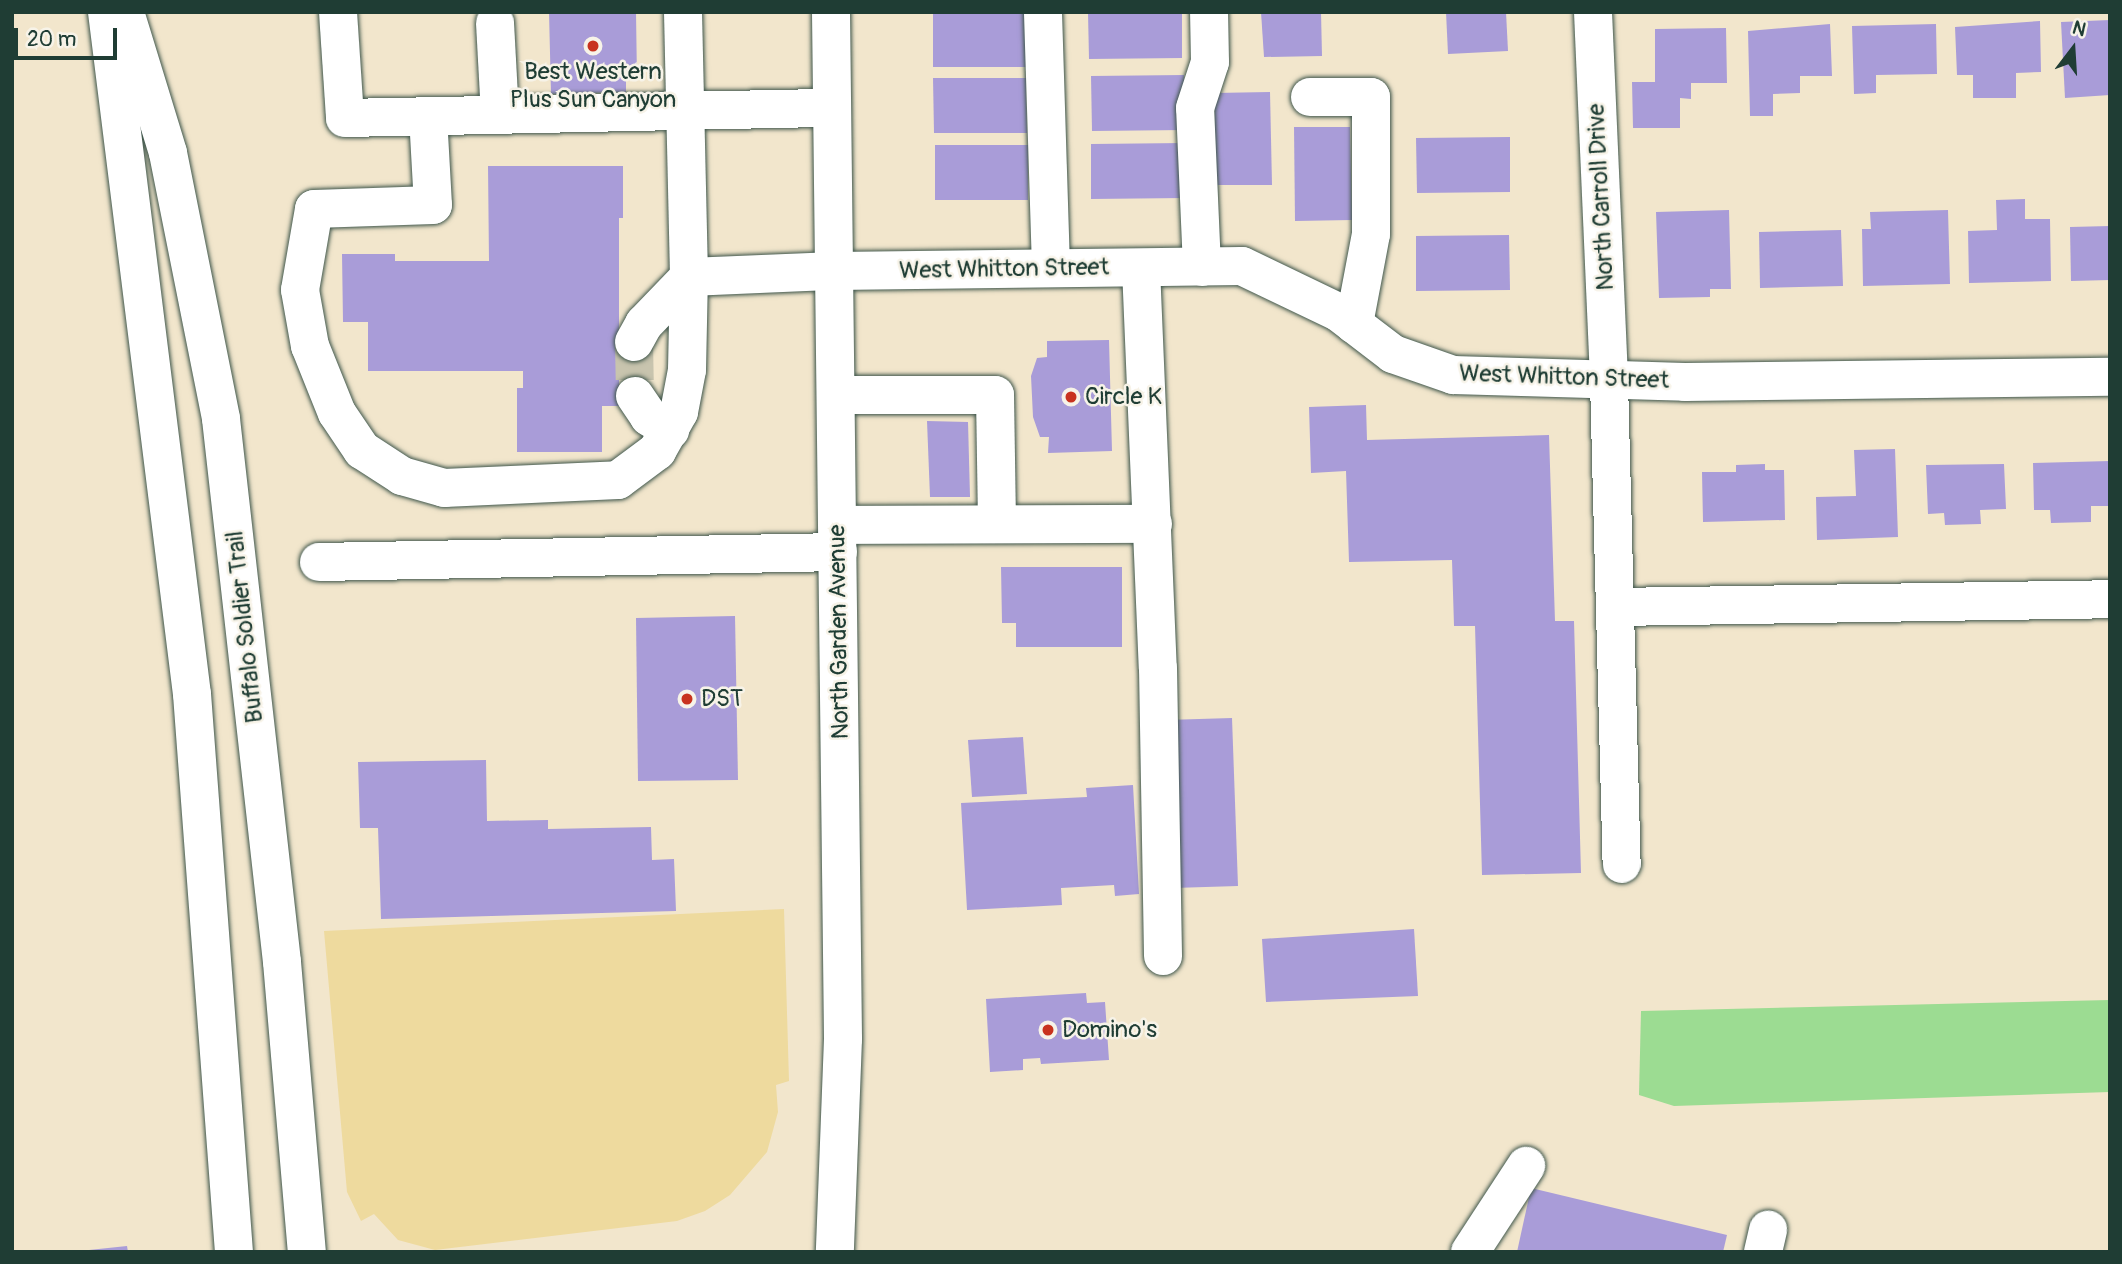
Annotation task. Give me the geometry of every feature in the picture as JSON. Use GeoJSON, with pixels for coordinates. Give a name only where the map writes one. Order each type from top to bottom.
{"type":"FeatureCollection","features":[{"type":"Feature","properties":{"kind":"street"},"geometry":{"type":"LineString","coordinates":[[107,12],[192,694],[234,1252]]}},
{"type":"Feature","properties":{"kind":"street","name":"Buffalo Soldier Trail"},"geometry":{"type":"LineString","coordinates":[[125,12],[168,153],[221,419],[282,961],[307,1252]]}},
{"type":"Feature","properties":{"kind":"street"},"geometry":{"type":"LineString","coordinates":[[338,12],[345,118],[832,108]]}},
{"type":"Feature","properties":{"kind":"street"},"geometry":{"type":"LineString","coordinates":[[428,116],[433,205],[314,209],[307,236],[300,290],[310,346],[337,413],[362,450],[402,476],[444,488],[618,480],[657,451],[680,412],[687,370],[689,277],[683,12]]}},
{"type":"Feature","properties":{"kind":"street","name":"North Garden Avenue"},"geometry":{"type":"LineString","coordinates":[[831,12],[843,1039],[835,1252]]}},
{"type":"Feature","properties":{"kind":"street"},"geometry":{"type":"LineString","coordinates":[[1202,267],[1195,108],[1210,62],[1209,12]]}},
{"type":"Feature","properties":{"kind":"street","name":"North Carroll Drive"},"geometry":{"type":"LineString","coordinates":[[1593,12],[1609,381],[1622,864]]}},
{"type":"Feature","properties":{"kind":"street"},"geometry":{"type":"LineString","coordinates":[[1043,13],[1051,268]]}},
{"type":"Feature","properties":{"kind":"street"},"geometry":{"type":"LineString","coordinates":[[495,23],[500,114]]}},
{"type":"Feature","properties":{"kind":"street"},"geometry":{"type":"LineString","coordinates":[[1310,97],[1371,97],[1371,234],[1354,324]]}},
{"type":"Feature","properties":{"kind":"street","name":"West Whitton Street"},"geometry":{"type":"LineString","coordinates":[[689,277],[835,271],[1242,266],[1354,324],[1393,354],[1453,375],[1609,381],[2110,377]]}},
{"type":"Feature","properties":{"kind":"street"},"geometry":{"type":"LineString","coordinates":[[1141,268],[1153,524],[1163,956]]}},
{"type":"Feature","properties":{"kind":"street"},"geometry":{"type":"LineString","coordinates":[[634,342],[644,324],[689,277]]}},
{"type":"Feature","properties":{"kind":"street"},"geometry":{"type":"LineString","coordinates":[[836,395],[996,395],[997,524]]}},
{"type":"Feature","properties":{"kind":"street"},"geometry":{"type":"LineString","coordinates":[[635,396],[649,417],[670,430]]}},
{"type":"Feature","properties":{"kind":"street"},"geometry":{"type":"LineString","coordinates":[[319,562],[838,538],[997,524],[1153,524]]}},
{"type":"Feature","properties":{"kind":"street"},"geometry":{"type":"LineString","coordinates":[[1615,607],[2110,599]]}},
{"type":"Feature","properties":{"kind":"street"},"geometry":{"type":"LineString","coordinates":[[1470,1252],[1526,1166]]}},
{"type":"Feature","properties":{"kind":"green space"},"geometry":{"type":"Polygon","coordinates":[[[2110,1000],[2110,1092],[1674,1106],[1639,1095],[1641,1011],[2110,1000]]]}},
{"type":"Feature","properties":{"kind":"sand"},"geometry":{"type":"Polygon","coordinates":[[[784,909],[789,1081],[776,1085],[778,1112],[767,1152],[730,1195],[705,1211],[677,1221],[435,1250],[398,1240],[374,1214],[361,1221],[347,1192],[324,931],[784,909]]]}},
{"type":"Feature","properties":{"kind":"building","name":"Best Western Plus Sun Canyon"},"geometry":{"type":"Polygon","coordinates":[[[549,12],[636,12],[637,80],[626,80],[626,92],[551,94],[549,12]]]}},
{"type":"Feature","properties":{"kind":"building"},"geometry":{"type":"Polygon","coordinates":[[[933,12],[1026,12],[1027,67],[933,67],[933,12]]]}},
{"type":"Feature","properties":{"kind":"building"},"geometry":{"type":"Polygon","coordinates":[[[1088,12],[1182,12],[1182,58],[1089,59],[1088,12]]]}},
{"type":"Feature","properties":{"kind":"building"},"geometry":{"type":"Polygon","coordinates":[[[1261,12],[1321,12],[1322,56],[1264,57],[1261,12]]]}},
{"type":"Feature","properties":{"kind":"building"},"geometry":{"type":"Polygon","coordinates":[[[1446,12],[1506,12],[1508,51],[1448,54],[1446,12]]]}},
{"type":"Feature","properties":{"kind":"building"},"geometry":{"type":"Polygon","coordinates":[[[2110,20],[2110,95],[2065,98],[2061,22],[2110,20]]]}},
{"type":"Feature","properties":{"kind":"building"},"geometry":{"type":"Polygon","coordinates":[[[2040,21],[2041,72],[2016,73],[2016,98],[1973,98],[1973,75],[1957,75],[1955,27],[2040,21]]]}},
{"type":"Feature","properties":{"kind":"building"},"geometry":{"type":"Polygon","coordinates":[[[1830,24],[1832,76],[1800,76],[1800,93],[1773,94],[1773,116],[1750,116],[1748,31],[1830,24]]]}},
{"type":"Feature","properties":{"kind":"building"},"geometry":{"type":"Polygon","coordinates":[[[1936,24],[1937,74],[1876,75],[1876,93],[1854,94],[1852,26],[1936,24]]]}},
{"type":"Feature","properties":{"kind":"building"},"geometry":{"type":"Polygon","coordinates":[[[1726,28],[1727,83],[1691,83],[1691,99],[1680,98],[1680,128],[1633,128],[1632,82],[1655,82],[1655,29],[1726,28]]]}},
{"type":"Feature","properties":{"kind":"building"},"geometry":{"type":"Polygon","coordinates":[[[1184,75],[1185,130],[1092,131],[1091,76],[1184,75]]]}},
{"type":"Feature","properties":{"kind":"building"},"geometry":{"type":"Polygon","coordinates":[[[933,78],[1026,78],[1027,133],[934,133],[933,78]]]}},
{"type":"Feature","properties":{"kind":"building"},"geometry":{"type":"Polygon","coordinates":[[[1270,92],[1272,185],[1216,185],[1214,93],[1270,92]]]}},
{"type":"Feature","properties":{"kind":"building"},"geometry":{"type":"Polygon","coordinates":[[[1294,127],[1350,127],[1352,220],[1295,221],[1294,127]]]}},
{"type":"Feature","properties":{"kind":"building"},"geometry":{"type":"Polygon","coordinates":[[[1510,137],[1510,192],[1417,193],[1416,138],[1510,137]]]}},
{"type":"Feature","properties":{"kind":"building"},"geometry":{"type":"Polygon","coordinates":[[[1184,143],[1184,198],[1091,199],[1091,144],[1184,143]]]}},
{"type":"Feature","properties":{"kind":"building"},"geometry":{"type":"Polygon","coordinates":[[[935,145],[1028,145],[1028,200],[935,200],[935,145]]]}},
{"type":"Feature","properties":{"kind":"building"},"geometry":{"type":"Polygon","coordinates":[[[488,166],[623,166],[623,218],[619,218],[619,406],[602,406],[602,452],[517,452],[517,388],[523,388],[523,371],[368,371],[368,322],[343,322],[342,254],[395,254],[395,261],[489,261],[488,166]]]}},
{"type":"Feature","properties":{"kind":"building"},"geometry":{"type":"Polygon","coordinates":[[[2025,199],[2025,219],[2050,219],[2051,281],[1969,283],[1968,231],[1997,230],[1996,200],[2025,199]]]}},
{"type":"Feature","properties":{"kind":"building"},"geometry":{"type":"Polygon","coordinates":[[[1729,210],[1731,289],[1710,289],[1710,297],[1659,298],[1656,212],[1729,210]]]}},
{"type":"Feature","properties":{"kind":"building"},"geometry":{"type":"Polygon","coordinates":[[[1948,210],[1950,284],[1863,286],[1862,229],[1871,229],[1870,212],[1948,210]]]}},
{"type":"Feature","properties":{"kind":"building"},"geometry":{"type":"Polygon","coordinates":[[[2110,226],[2110,280],[2071,281],[2070,227],[2110,226]]]}},
{"type":"Feature","properties":{"kind":"building"},"geometry":{"type":"Polygon","coordinates":[[[1841,230],[1843,286],[1760,288],[1759,232],[1841,230]]]}},
{"type":"Feature","properties":{"kind":"building"},"geometry":{"type":"Polygon","coordinates":[[[1509,235],[1510,290],[1416,291],[1416,236],[1509,235]]]}},
{"type":"Feature","properties":{"kind":"building","name":"Circle K"},"geometry":{"type":"Polygon","coordinates":[[[1109,340],[1112,451],[1048,453],[1049,437],[1040,437],[1033,417],[1031,376],[1037,358],[1047,357],[1047,341],[1109,340]]]}},
{"type":"Feature","properties":{"kind":"building"},"geometry":{"type":"Polygon","coordinates":[[[1366,405],[1367,440],[1549,435],[1555,621],[1574,621],[1581,873],[1482,875],[1475,626],[1454,626],[1452,560],[1349,562],[1346,471],[1311,473],[1309,407],[1366,405]]]}},
{"type":"Feature","properties":{"kind":"building"},"geometry":{"type":"Polygon","coordinates":[[[927,421],[968,422],[970,497],[930,497],[927,421]]]}},
{"type":"Feature","properties":{"kind":"building"},"geometry":{"type":"Polygon","coordinates":[[[1895,449],[1898,537],[1817,540],[1816,497],[1856,496],[1854,450],[1895,449]]]}},
{"type":"Feature","properties":{"kind":"building"},"geometry":{"type":"Polygon","coordinates":[[[2110,461],[2110,506],[2091,506],[2091,522],[2051,523],[2050,510],[2034,510],[2033,463],[2110,461]]]}},
{"type":"Feature","properties":{"kind":"building"},"geometry":{"type":"Polygon","coordinates":[[[1765,464],[1765,470],[1784,470],[1785,520],[1703,522],[1702,472],[1736,472],[1736,465],[1765,464]]]}},
{"type":"Feature","properties":{"kind":"building"},"geometry":{"type":"Polygon","coordinates":[[[2004,464],[2006,509],[1980,510],[1981,524],[1945,525],[1944,513],[1928,514],[1926,465],[2004,464]]]}},
{"type":"Feature","properties":{"kind":"building"},"geometry":{"type":"Polygon","coordinates":[[[1001,567],[1122,567],[1122,647],[1016,647],[1016,623],[1002,623],[1001,567]]]}},
{"type":"Feature","properties":{"kind":"building","name":"DST"},"geometry":{"type":"Polygon","coordinates":[[[735,616],[738,780],[638,781],[636,618],[735,616]]]}},
{"type":"Feature","properties":{"kind":"building"},"geometry":{"type":"Polygon","coordinates":[[[1232,718],[1238,886],[1173,888],[1166,720],[1232,718]]]}},
{"type":"Feature","properties":{"kind":"building"},"geometry":{"type":"Polygon","coordinates":[[[1023,737],[1027,794],[972,797],[968,740],[1023,737]]]}},
{"type":"Feature","properties":{"kind":"building"},"geometry":{"type":"Polygon","coordinates":[[[486,760],[487,821],[548,820],[548,829],[651,827],[652,860],[674,859],[676,911],[381,919],[378,828],[360,828],[358,762],[486,760]]]}},
{"type":"Feature","properties":{"kind":"building"},"geometry":{"type":"Polygon","coordinates":[[[1133,785],[1139,894],[1115,896],[1114,885],[1061,888],[1062,905],[967,910],[961,803],[1087,797],[1086,788],[1133,785]]]}},
{"type":"Feature","properties":{"kind":"building"},"geometry":{"type":"Polygon","coordinates":[[[1414,929],[1418,996],[1266,1002],[1262,939],[1414,929]]]}},
{"type":"Feature","properties":{"kind":"building","name":"Domino's"},"geometry":{"type":"Polygon","coordinates":[[[1086,993],[1087,1003],[1105,1002],[1109,1060],[1041,1064],[1040,1058],[1023,1059],[1023,1070],[990,1072],[986,999],[1086,993]]]}},
{"type":"Feature","properties":{"kind":"building"},"geometry":{"type":"Polygon","coordinates":[[[1531,1188],[1727,1235],[1723,1252],[1517,1252],[1531,1188]]]}},
{"type":"Feature","properties":{"kind":"building"},"geometry":{"type":"Polygon","coordinates":[[[127,1246],[128,1252],[89,1252],[89,1250],[127,1246]]]}},
{"type":"Feature","properties":{"kind":"tunnel"},"geometry":{"type":"LineString","coordinates":[[634,342],[635,396]]}},
{"type":"Feature","properties":{"kind":"place","name":"Best Western Plus Sun Canyon"},"geometry":{"type":"Point","coordinates":[593,46]}},
{"type":"Feature","properties":{"kind":"place","name":"Circle K"},"geometry":{"type":"Point","coordinates":[1071,397]}},
{"type":"Feature","properties":{"kind":"place","name":"DST"},"geometry":{"type":"Point","coordinates":[687,699]}},
{"type":"Feature","properties":{"kind":"place","name":"Domino's"},"geometry":{"type":"Point","coordinates":[1048,1030]}}]}
